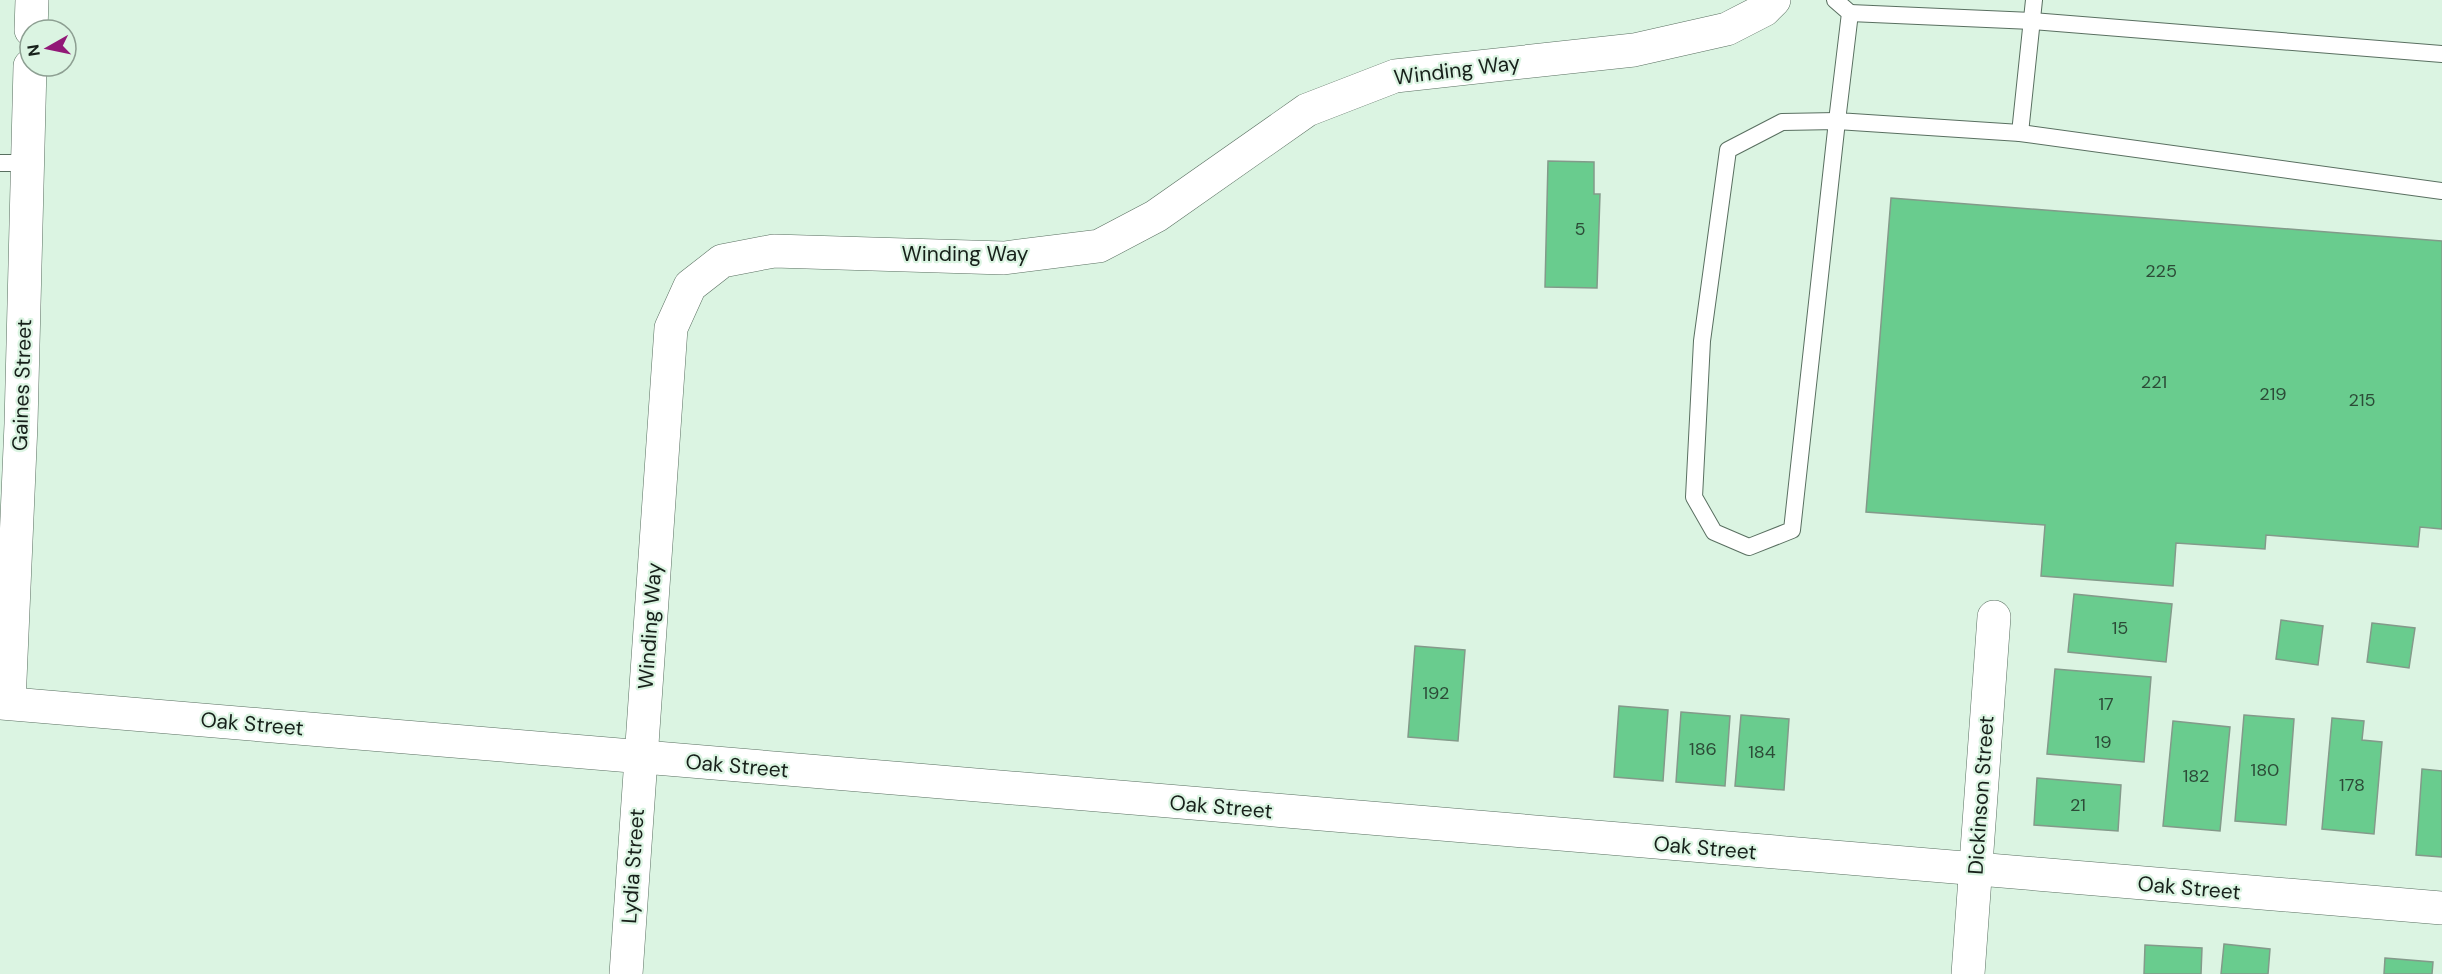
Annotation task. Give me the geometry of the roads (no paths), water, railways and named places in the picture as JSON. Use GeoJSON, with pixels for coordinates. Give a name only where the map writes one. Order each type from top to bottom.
{"type":"FeatureCollection","features":[{"type":"Feature","properties":{"kind":"street"},"geometry":{"type":"LineString","coordinates":[[31,18],[32,0]]}},
{"type":"Feature","properties":{"kind":"street","name":"Winding Way"},"geometry":{"type":"LineString","coordinates":[[641,758],[671,328],[690,286],[722,261],[774,251],[1004,258],[1099,246],[1156,216],[1307,110],[1395,75],[1634,50],[1727,29],[1764,10],[1774,0]]}},
{"type":"Feature","properties":{"kind":"street","name":"Gaines Street"},"geometry":{"type":"LineString","coordinates":[[4,703],[21,424],[14,163],[28,78]]}},
{"type":"Feature","properties":{"kind":"street","name":"Dickinson Street"},"geometry":{"type":"LineString","coordinates":[[1968,974],[1994,617]]}},
{"type":"Feature","properties":{"kind":"street","name":"Oak Street"},"geometry":{"type":"LineString","coordinates":[[4,703],[1976,871],[2442,908]]}},
{"type":"Feature","properties":{"kind":"street","name":"Lydia Street"},"geometry":{"type":"LineString","coordinates":[[626,974],[641,758]]}},
{"type":"Feature","properties":{"kind":"lane"},"geometry":{"type":"LineString","coordinates":[[1835,0],[1850,13],[1897,7],[2032,21],[2442,54]]}},
{"type":"Feature","properties":{"kind":"lane"},"geometry":{"type":"LineString","coordinates":[[2020,133],[2034,0]]}},
{"type":"Feature","properties":{"kind":"lane"},"geometry":{"type":"LineString","coordinates":[[1850,13],[1836,121],[1792,530],[1749,547],[1714,532],[1694,497],[1702,341],[1728,150],[1782,122],[1836,121],[2020,133],[2442,191]]}}]}
